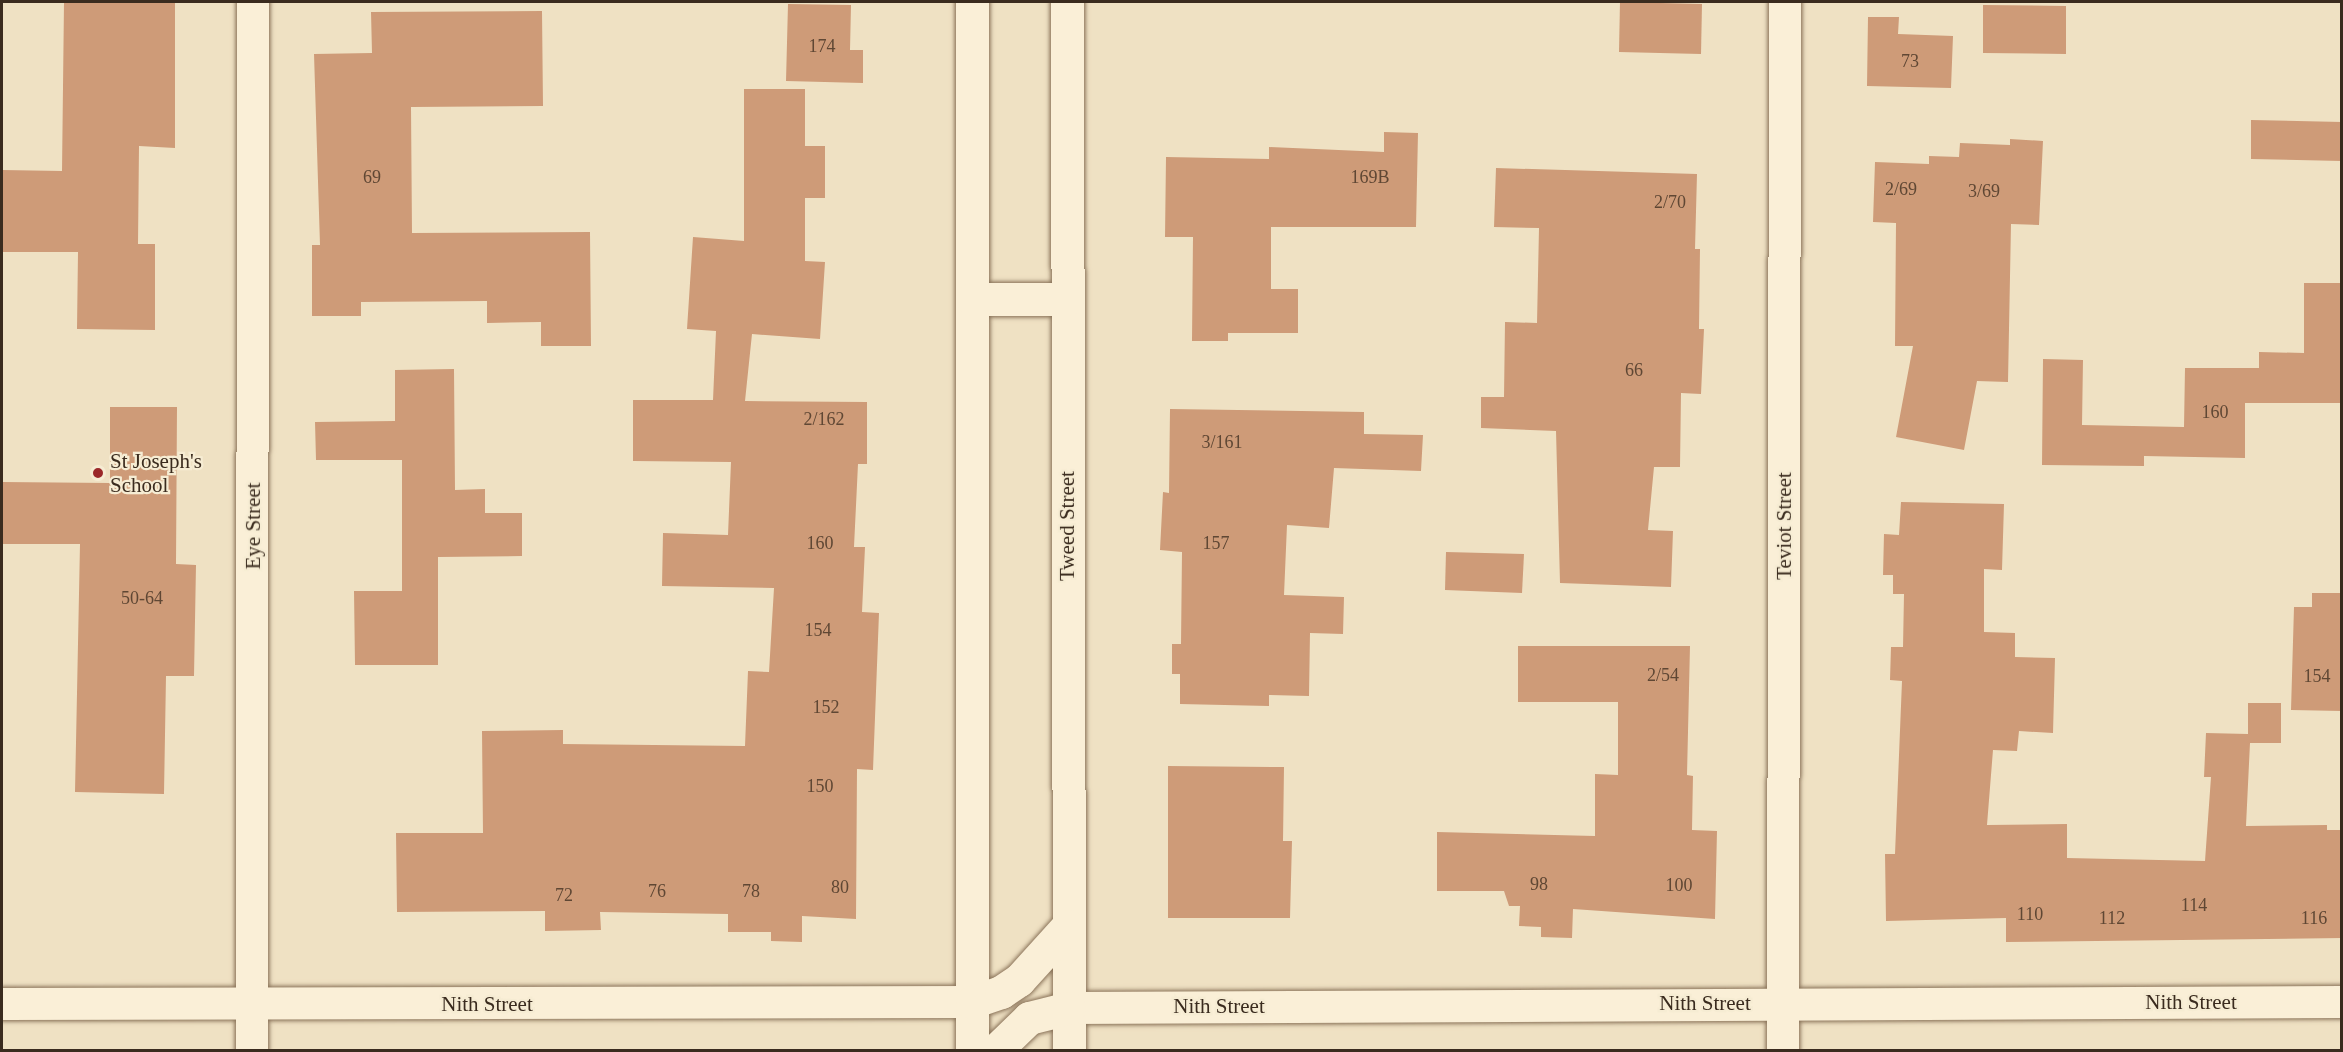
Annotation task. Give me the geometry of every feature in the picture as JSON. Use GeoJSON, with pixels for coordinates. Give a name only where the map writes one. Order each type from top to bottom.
{"type":"FeatureCollection","features":[{"type":"Feature","properties":{"kind":"main road"},"geometry":{"type":"LineString","coordinates":[[972,2],[972,1050]]}},
{"type":"Feature","properties":{"kind":"main road","name":"Tweed Street"},"geometry":{"type":"LineString","coordinates":[[1067,2],[1069,1050]]}},
{"type":"Feature","properties":{"kind":"main road"},"geometry":{"type":"LineString","coordinates":[[972,298],[1067,299]]}},
{"type":"Feature","properties":{"kind":"main road"},"geometry":{"type":"LineString","coordinates":[[972,1002],[1001,993],[1019,980],[1068,926]]}},
{"type":"Feature","properties":{"kind":"main road"},"geometry":{"type":"LineString","coordinates":[[996,1050],[1029,1018],[1069,1008]]}},
{"type":"Feature","properties":{"kind":"street","name":"Eye Street"},"geometry":{"type":"LineString","coordinates":[[252,1050],[253,2]]}},
{"type":"Feature","properties":{"kind":"street","name":"Teviot Street"},"geometry":{"type":"LineString","coordinates":[[1783,1050],[1785,2]]}},
{"type":"Feature","properties":{"kind":"street","name":"Nith Street"},"geometry":{"type":"LineString","coordinates":[[2,1004],[972,1002]]}},
{"type":"Feature","properties":{"kind":"street","name":"Nith Street"},"geometry":{"type":"LineString","coordinates":[[1069,1008],[2342,1002]]}},
{"type":"Feature","properties":{"kind":"building"},"geometry":{"type":"Polygon","coordinates":[[[64,2],[175,2],[175,148],[139,146],[138,244],[155,244],[155,330],[77,329],[78,252],[2,252],[2,170],[62,171],[64,2]]]}},
{"type":"Feature","properties":{"kind":"building"},"geometry":{"type":"Polygon","coordinates":[[[1620,2],[1702,4],[1701,54],[1619,52],[1620,2]]]}},
{"type":"Feature","properties":{"kind":"building"},"geometry":{"type":"Polygon","coordinates":[[[788,4],[851,5],[850,50],[863,50],[863,83],[786,81],[788,4]]]}},
{"type":"Feature","properties":{"kind":"building"},"geometry":{"type":"Polygon","coordinates":[[[1983,5],[2066,6],[2066,54],[1983,53],[1983,5]]]}},
{"type":"Feature","properties":{"kind":"building"},"geometry":{"type":"Polygon","coordinates":[[[542,11],[543,106],[411,107],[412,233],[590,232],[591,346],[541,346],[541,322],[487,323],[487,301],[361,302],[361,316],[312,316],[312,245],[320,245],[314,54],[372,53],[371,12],[542,11]]]}},
{"type":"Feature","properties":{"kind":"building"},"geometry":{"type":"Polygon","coordinates":[[[1868,17],[1899,17],[1898,34],[1953,36],[1951,88],[1867,86],[1868,17]]]}},
{"type":"Feature","properties":{"kind":"building"},"geometry":{"type":"Polygon","coordinates":[[[744,89],[805,89],[805,146],[825,146],[825,198],[805,198],[805,261],[825,262],[820,339],[752,334],[745,401],[867,402],[867,464],[858,464],[854,547],[865,547],[862,612],[879,613],[873,770],[857,769],[856,919],[802,916],[802,942],[771,941],[771,932],[728,932],[728,914],[600,912],[601,930],[545,931],[545,911],[397,912],[396,833],[483,833],[482,731],[563,730],[563,744],[745,746],[748,671],[769,672],[774,588],[662,586],[663,533],[728,535],[731,462],[633,461],[633,400],[713,400],[716,331],[687,329],[693,237],[744,241],[744,89]]]}},
{"type":"Feature","properties":{"kind":"building"},"geometry":{"type":"Polygon","coordinates":[[[2251,120],[2342,122],[2342,161],[2251,159],[2251,120]]]}},
{"type":"Feature","properties":{"kind":"building"},"geometry":{"type":"Polygon","coordinates":[[[1384,132],[1418,133],[1416,227],[1271,227],[1271,289],[1298,289],[1298,333],[1228,333],[1228,341],[1192,341],[1193,237],[1165,237],[1166,157],[1269,159],[1269,147],[1384,152],[1384,132]]]}},
{"type":"Feature","properties":{"kind":"building"},"geometry":{"type":"Polygon","coordinates":[[[2010,139],[2043,141],[2039,225],[2011,224],[2008,382],[1977,381],[1964,450],[1896,437],[1913,346],[1895,346],[1896,223],[1873,222],[1875,162],[1929,164],[1929,156],[1959,157],[1960,143],[2010,145],[2010,139]]]}},
{"type":"Feature","properties":{"kind":"building"},"geometry":{"type":"Polygon","coordinates":[[[1496,168],[1697,174],[1695,249],[1700,249],[1699,329],[1704,329],[1701,394],[1681,393],[1680,467],[1654,467],[1648,530],[1673,531],[1671,587],[1560,583],[1556,431],[1481,428],[1481,397],[1504,397],[1505,322],[1537,323],[1539,228],[1494,227],[1496,168]]]}},
{"type":"Feature","properties":{"kind":"building"},"geometry":{"type":"Polygon","coordinates":[[[2304,283],[2342,283],[2342,403],[2245,403],[2245,458],[2144,456],[2144,466],[2042,465],[2043,359],[2083,360],[2082,425],[2184,427],[2185,368],[2259,368],[2259,352],[2304,353],[2304,283]]]}},
{"type":"Feature","properties":{"kind":"building"},"geometry":{"type":"Polygon","coordinates":[[[454,369],[455,490],[485,489],[485,513],[522,513],[522,556],[438,557],[438,665],[355,665],[354,591],[402,591],[402,460],[316,460],[315,422],[395,421],[395,370],[454,369]]]}},
{"type":"Feature","properties":{"kind":"building"},"geometry":{"type":"Polygon","coordinates":[[[110,407],[177,407],[176,564],[196,565],[194,676],[166,676],[164,794],[75,792],[80,544],[2,544],[2,482],[110,483],[110,407]]]}},
{"type":"Feature","properties":{"kind":"building"},"geometry":{"type":"Polygon","coordinates":[[[1170,409],[1364,412],[1364,434],[1423,435],[1421,471],[1334,468],[1329,528],[1287,525],[1284,595],[1344,597],[1343,634],[1310,633],[1309,696],[1269,695],[1269,706],[1180,704],[1180,674],[1172,674],[1172,644],[1181,644],[1182,552],[1160,550],[1163,492],[1169,493],[1170,409]]]}},
{"type":"Feature","properties":{"kind":"building"},"geometry":{"type":"Polygon","coordinates":[[[1901,502],[2004,504],[2002,570],[1984,569],[1984,632],[2015,633],[2015,657],[2055,658],[2053,733],[2019,731],[2017,751],[1993,750],[1987,825],[2067,824],[2067,858],[2205,861],[2211,777],[2204,777],[2206,733],[2248,734],[2248,703],[2281,703],[2281,743],[2250,743],[2246,826],[2327,825],[2327,830],[2342,830],[2342,938],[2006,942],[2006,918],[1886,921],[1885,854],[1895,854],[1902,681],[1890,680],[1891,647],[1903,647],[1904,594],[1893,594],[1893,575],[1883,575],[1884,534],[1899,535],[1901,502]]]}},
{"type":"Feature","properties":{"kind":"building"},"geometry":{"type":"Polygon","coordinates":[[[1446,552],[1524,554],[1522,593],[1445,590],[1446,552]]]}},
{"type":"Feature","properties":{"kind":"building"},"geometry":{"type":"Polygon","coordinates":[[[2312,593],[2342,593],[2342,711],[2291,710],[2294,607],[2312,607],[2312,593]]]}},
{"type":"Feature","properties":{"kind":"building"},"geometry":{"type":"Polygon","coordinates":[[[1518,646],[1690,646],[1687,775],[1693,776],[1692,830],[1717,831],[1715,919],[1573,909],[1572,938],[1541,937],[1541,927],[1519,926],[1520,906],[1509,906],[1504,891],[1437,891],[1437,832],[1595,836],[1595,774],[1618,775],[1618,702],[1518,702],[1518,646]]]}},
{"type":"Feature","properties":{"kind":"building"},"geometry":{"type":"Polygon","coordinates":[[[1168,766],[1284,767],[1283,841],[1292,841],[1290,918],[1168,918],[1168,766]]]}},
{"type":"Feature","properties":{"kind":"place","name":"St Joseph's School"},"geometry":{"type":"Point","coordinates":[98,473]}}]}
